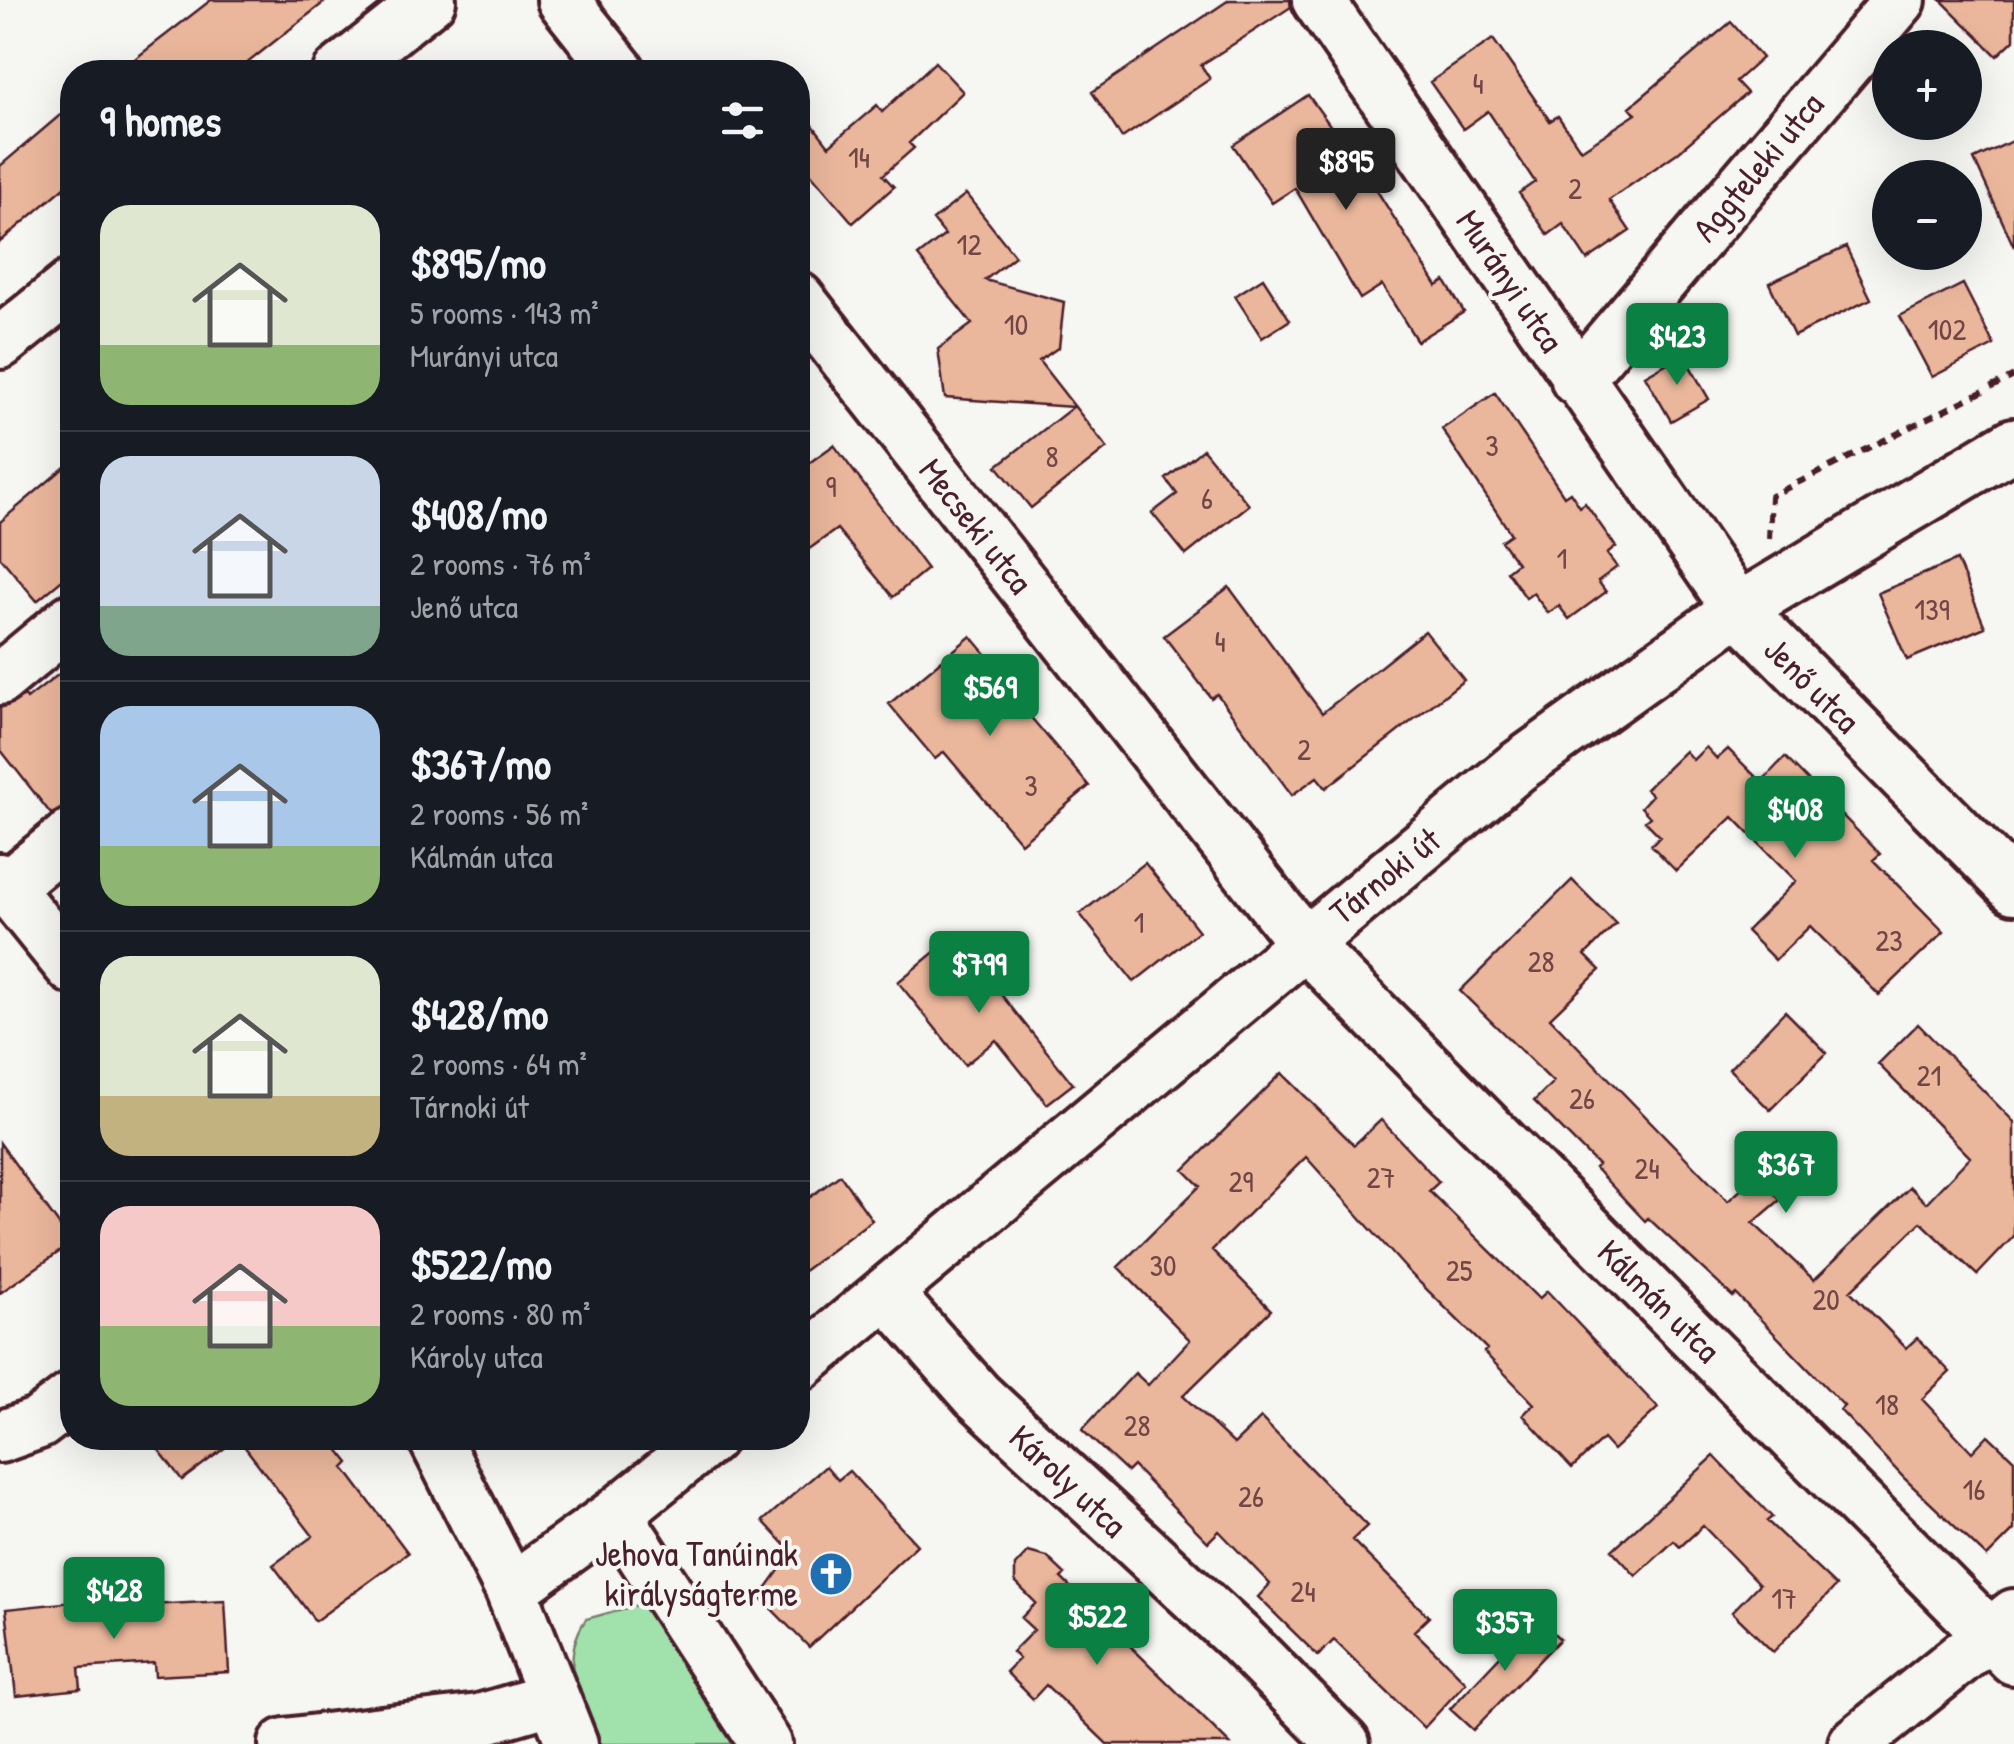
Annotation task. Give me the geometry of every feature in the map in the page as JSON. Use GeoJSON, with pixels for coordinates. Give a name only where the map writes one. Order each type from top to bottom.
{"type":"FeatureCollection","features":[{"type":"Feature","properties":{"kind":"street"},"geometry":{"type":"LineString","coordinates":[[354,60],[430,0]]}},
{"type":"Feature","properties":{"kind":"street"},"geometry":{"type":"LineString","coordinates":[[564,0],[611,60]]}},
{"type":"Feature","properties":{"kind":"street","name":"Murányi utca"},"geometry":{"type":"LineString","coordinates":[[1318,0],[1726,594]]}},
{"type":"Feature","properties":{"kind":"street","name":"Aggteleki utca"},"geometry":{"type":"LineString","coordinates":[[1578,380],[1900,0]]}},
{"type":"Feature","properties":{"kind":"street"},"geometry":{"type":"LineString","coordinates":[[0,343],[60,295]]}},
{"type":"Feature","properties":{"kind":"street","name":"Mecseki utca"},"geometry":{"type":"LineString","coordinates":[[810,313],[1304,943]]}},
{"type":"Feature","properties":{"kind":"street","name":"Tárnoki út"},"geometry":{"type":"LineString","coordinates":[[810,1356],[1726,594],[2014,444]]}},
{"type":"Feature","properties":{"kind":"street","name":"Jenő utca"},"geometry":{"type":"LineString","coordinates":[[1726,594],[2014,888]]}},
{"type":"Feature","properties":{"kind":"street"},"geometry":{"type":"LineString","coordinates":[[0,679],[60,629]]}},
{"type":"Feature","properties":{"kind":"street"},"geometry":{"type":"LineString","coordinates":[[60,843],[4,883],[60,953]]}},
{"type":"Feature","properties":{"kind":"street","name":"Kálmán utca"},"geometry":{"type":"LineString","coordinates":[[1304,943],[2006,1636]]}},
{"type":"Feature","properties":{"kind":"street","name":"Károly utca"},"geometry":{"type":"LineString","coordinates":[[887,1292],[977,1395],[1240,1639],[1344,1744]]}},
{"type":"Feature","properties":{"kind":"street"},"geometry":{"type":"LineString","coordinates":[[0,1437],[39,1423],[60,1407]]}},
{"type":"Feature","properties":{"kind":"street"},"geometry":{"type":"LineString","coordinates":[[440,1450],[511,1590],[572,1744]]}},
{"type":"Feature","properties":{"kind":"street"},"geometry":{"type":"LineString","coordinates":[[511,1590],[616,1514],[695,1450]]}},
{"type":"Feature","properties":{"kind":"street"},"geometry":{"type":"LineString","coordinates":[[616,1514],[766,1744]]}},
{"type":"Feature","properties":{"kind":"street"},"geometry":{"type":"LineString","coordinates":[[1854,1744],[2006,1636]]}},
{"type":"Feature","properties":{"kind":"street"},"geometry":{"type":"LineString","coordinates":[[284,1744],[479,1720],[554,1698]]}},
{"type":"Feature","properties":{"kind":"path"},"geometry":{"type":"LineString","coordinates":[[1726,594],[1768,546],[1771,496],[2014,376]]}},
{"type":"Feature","properties":{"kind":"green space"},"geometry":{"type":"Polygon","coordinates":[[[645,1603],[758,1744],[596,1744],[574,1681],[573,1650],[578,1634],[586,1619],[645,1603]]]}},
{"type":"Feature","properties":{"kind":"building"},"geometry":{"type":"Polygon","coordinates":[[[211,0],[327,0],[251,60],[134,60],[211,0]]]}},
{"type":"Feature","properties":{"kind":"building"},"geometry":{"type":"Polygon","coordinates":[[[1229,0],[1290,0],[1291,7],[1201,65],[1210,79],[1122,138],[1092,92],[1229,0]]]}},
{"type":"Feature","properties":{"kind":"building"},"geometry":{"type":"Polygon","coordinates":[[[1941,0],[2014,0],[2014,40],[1997,56],[1982,41],[1982,30],[1971,30],[1941,0]]]}},
{"type":"Feature","properties":{"kind":"building"},"geometry":{"type":"Polygon","coordinates":[[[1731,22],[1762,58],[1736,81],[1747,93],[1677,153],[1609,200],[1630,231],[1587,260],[1563,224],[1548,235],[1519,193],[1535,182],[1488,111],[1463,129],[1430,82],[1493,39],[1550,121],[1558,116],[1581,150],[1636,114],[1630,107],[1731,22]]]}},
{"type":"Feature","properties":{"kind":"building"},"geometry":{"type":"Polygon","coordinates":[[[935,62],[963,92],[909,143],[914,148],[883,175],[894,187],[853,223],[810,173],[810,121],[829,146],[877,105],[882,112],[935,62]]]}},
{"type":"Feature","properties":{"kind":"building"},"geometry":{"type":"Polygon","coordinates":[[[1308,95],[1374,186],[1437,286],[1445,281],[1464,312],[1417,341],[1382,285],[1360,299],[1295,188],[1272,203],[1233,145],[1308,95]]]}},
{"type":"Feature","properties":{"kind":"building"},"geometry":{"type":"Polygon","coordinates":[[[60,115],[60,191],[0,242],[0,166],[60,115]]]}},
{"type":"Feature","properties":{"kind":"building"},"geometry":{"type":"Polygon","coordinates":[[[2014,140],[2014,247],[1982,177],[1982,160],[1974,159],[2014,140]]]}},
{"type":"Feature","properties":{"kind":"building"},"geometry":{"type":"Polygon","coordinates":[[[966,194],[1015,256],[985,280],[1064,302],[1059,347],[1039,361],[1107,448],[1031,508],[997,466],[1073,407],[945,398],[938,349],[972,324],[918,256],[945,235],[933,220],[966,194]]]}},
{"type":"Feature","properties":{"kind":"building"},"geometry":{"type":"Polygon","coordinates":[[[1846,247],[1871,299],[1794,336],[1769,283],[1846,247]]]}},
{"type":"Feature","properties":{"kind":"building"},"geometry":{"type":"Polygon","coordinates":[[[1263,278],[1290,320],[1262,338],[1235,296],[1263,278]]]}},
{"type":"Feature","properties":{"kind":"building"},"geometry":{"type":"Polygon","coordinates":[[[1963,284],[1994,345],[1932,377],[1900,316],[1963,284]]]}},
{"type":"Feature","properties":{"kind":"building"},"geometry":{"type":"Polygon","coordinates":[[[1683,354],[1709,399],[1671,421],[1645,376],[1683,354]]]}},
{"type":"Feature","properties":{"kind":"building"},"geometry":{"type":"Polygon","coordinates":[[[1495,393],[1564,496],[1570,492],[1580,507],[1585,503],[1616,547],[1607,554],[1617,567],[1598,581],[1606,592],[1569,619],[1559,606],[1548,613],[1533,593],[1526,598],[1507,571],[1517,563],[1501,541],[1511,534],[1442,429],[1495,393]]]}},
{"type":"Feature","properties":{"kind":"building"},"geometry":{"type":"Polygon","coordinates":[[[834,445],[927,569],[893,597],[837,529],[810,548],[810,462],[834,445]]]}},
{"type":"Feature","properties":{"kind":"building"},"geometry":{"type":"Polygon","coordinates":[[[1203,449],[1249,505],[1186,555],[1152,513],[1177,494],[1166,479],[1203,449]]]}},
{"type":"Feature","properties":{"kind":"building"},"geometry":{"type":"Polygon","coordinates":[[[60,471],[60,582],[37,601],[0,557],[0,522],[60,471]]]}},
{"type":"Feature","properties":{"kind":"building"},"geometry":{"type":"Polygon","coordinates":[[[1957,560],[1985,627],[1907,660],[1878,593],[1957,560]]]}},
{"type":"Feature","properties":{"kind":"building"},"geometry":{"type":"Polygon","coordinates":[[[1229,587],[1322,713],[1425,631],[1464,680],[1326,788],[1317,777],[1292,795],[1217,694],[1211,698],[1164,636],[1229,587]]]}},
{"type":"Feature","properties":{"kind":"building"},"geometry":{"type":"Polygon","coordinates":[[[971,636],[1017,691],[1012,695],[1089,786],[1021,843],[944,752],[935,759],[889,704],[971,636]]]}},
{"type":"Feature","properties":{"kind":"building"},"geometry":{"type":"Polygon","coordinates":[[[60,673],[60,811],[51,814],[0,749],[0,708],[25,696],[27,699],[60,673]]]}},
{"type":"Feature","properties":{"kind":"building"},"geometry":{"type":"Polygon","coordinates":[[[1706,747],[1717,759],[1728,749],[1761,782],[1785,757],[1880,854],[1873,860],[1944,932],[1879,995],[1810,926],[1775,960],[1746,931],[1796,881],[1733,817],[1676,871],[1651,845],[1660,836],[1645,821],[1650,817],[1641,807],[1652,795],[1646,789],[1685,751],[1693,760],[1706,747]]]}},
{"type":"Feature","properties":{"kind":"building"},"geometry":{"type":"Polygon","coordinates":[[[1145,863],[1199,931],[1134,982],[1080,914],[1145,863]]]}},
{"type":"Feature","properties":{"kind":"building"},"geometry":{"type":"Polygon","coordinates":[[[1572,880],[1616,924],[1585,955],[1600,970],[1550,1018],[1728,1201],[1758,1175],[1780,1200],[1753,1223],[1814,1280],[1910,1187],[1926,1203],[1970,1157],[1878,1064],[1918,1024],[2014,1122],[2014,1236],[1977,1275],[1921,1222],[1850,1291],[1906,1348],[1917,1338],[1950,1372],[1922,1399],[1972,1452],[1988,1435],[2014,1460],[2014,1530],[1987,1557],[1905,1479],[1840,1410],[1844,1406],[1736,1294],[1733,1297],[1648,1218],[1645,1221],[1595,1168],[1598,1165],[1534,1101],[1553,1082],[1460,991],[1572,880]]]}},
{"type":"Feature","properties":{"kind":"building"},"geometry":{"type":"Polygon","coordinates":[[[954,936],[1073,1084],[1047,1104],[996,1040],[965,1065],[898,982],[954,936]]]}},
{"type":"Feature","properties":{"kind":"building"},"geometry":{"type":"Polygon","coordinates":[[[1785,1011],[1827,1053],[1770,1110],[1729,1069],[1785,1011]]]}},
{"type":"Feature","properties":{"kind":"building"},"geometry":{"type":"Polygon","coordinates":[[[1282,1073],[1354,1145],[1381,1120],[1439,1182],[1429,1191],[1539,1299],[1547,1291],[1658,1408],[1613,1450],[1603,1439],[1572,1468],[1523,1415],[1534,1404],[1484,1352],[1487,1349],[1409,1272],[1306,1157],[1212,1250],[1271,1310],[1183,1396],[1234,1444],[1261,1418],[1367,1526],[1352,1540],[1429,1617],[1414,1631],[1466,1682],[1424,1728],[1334,1640],[1318,1656],[1258,1597],[1270,1584],[1219,1531],[1208,1542],[1133,1466],[1127,1472],[1082,1430],[1135,1373],[1148,1385],[1190,1340],[1118,1267],[1200,1186],[1184,1170],[1282,1073]]]}},
{"type":"Feature","properties":{"kind":"building"},"geometry":{"type":"Polygon","coordinates":[[[0,1143],[60,1226],[60,1251],[0,1293],[0,1143]]]}},
{"type":"Feature","properties":{"kind":"building"},"geometry":{"type":"Polygon","coordinates":[[[840,1175],[872,1220],[810,1266],[810,1197],[840,1175]]]}},
{"type":"Feature","properties":{"kind":"building"},"geometry":{"type":"Polygon","coordinates":[[[159,1450],[222,1450],[182,1480],[159,1450]]]}},
{"type":"Feature","properties":{"kind":"building"},"geometry":{"type":"Polygon","coordinates":[[[247,1450],[339,1450],[349,1463],[344,1468],[408,1553],[315,1621],[273,1565],[313,1536],[247,1450]]]}},
{"type":"Feature","properties":{"kind":"building"},"geometry":{"type":"Polygon","coordinates":[[[1714,1456],[1772,1517],[1767,1521],[1836,1586],[1773,1652],[1732,1612],[1759,1584],[1703,1526],[1680,1547],[1674,1541],[1636,1576],[1612,1550],[1714,1456]]]}},
{"type":"Feature","properties":{"kind":"building","name":"Jehova Tanúinak királyságterme"},"geometry":{"type":"Polygon","coordinates":[[[826,1466],[838,1480],[849,1471],[917,1545],[809,1647],[760,1597],[792,1552],[763,1521],[826,1466]]]}},
{"type":"Feature","properties":{"kind":"building"},"geometry":{"type":"Polygon","coordinates":[[[1028,1552],[1047,1557],[1065,1574],[1061,1578],[1230,1744],[1107,1744],[1046,1685],[1033,1699],[1006,1672],[1019,1659],[1012,1652],[1034,1630],[1021,1618],[1036,1603],[1015,1582],[1015,1566],[1028,1552]]]}},
{"type":"Feature","properties":{"kind":"building"},"geometry":{"type":"Polygon","coordinates":[[[225,1601],[229,1672],[155,1676],[154,1663],[79,1668],[81,1689],[16,1696],[6,1609],[72,1602],[73,1609],[225,1601]]]}},
{"type":"Feature","properties":{"kind":"building"},"geometry":{"type":"Polygon","coordinates":[[[1537,1617],[1560,1639],[1473,1730],[1450,1709],[1537,1617]]]}},
{"type":"Feature","properties":{"kind":"place","name":"Jehova Tanúinak királyságterme"},"geometry":{"type":"Point","coordinates":[831,1574]}}]}
